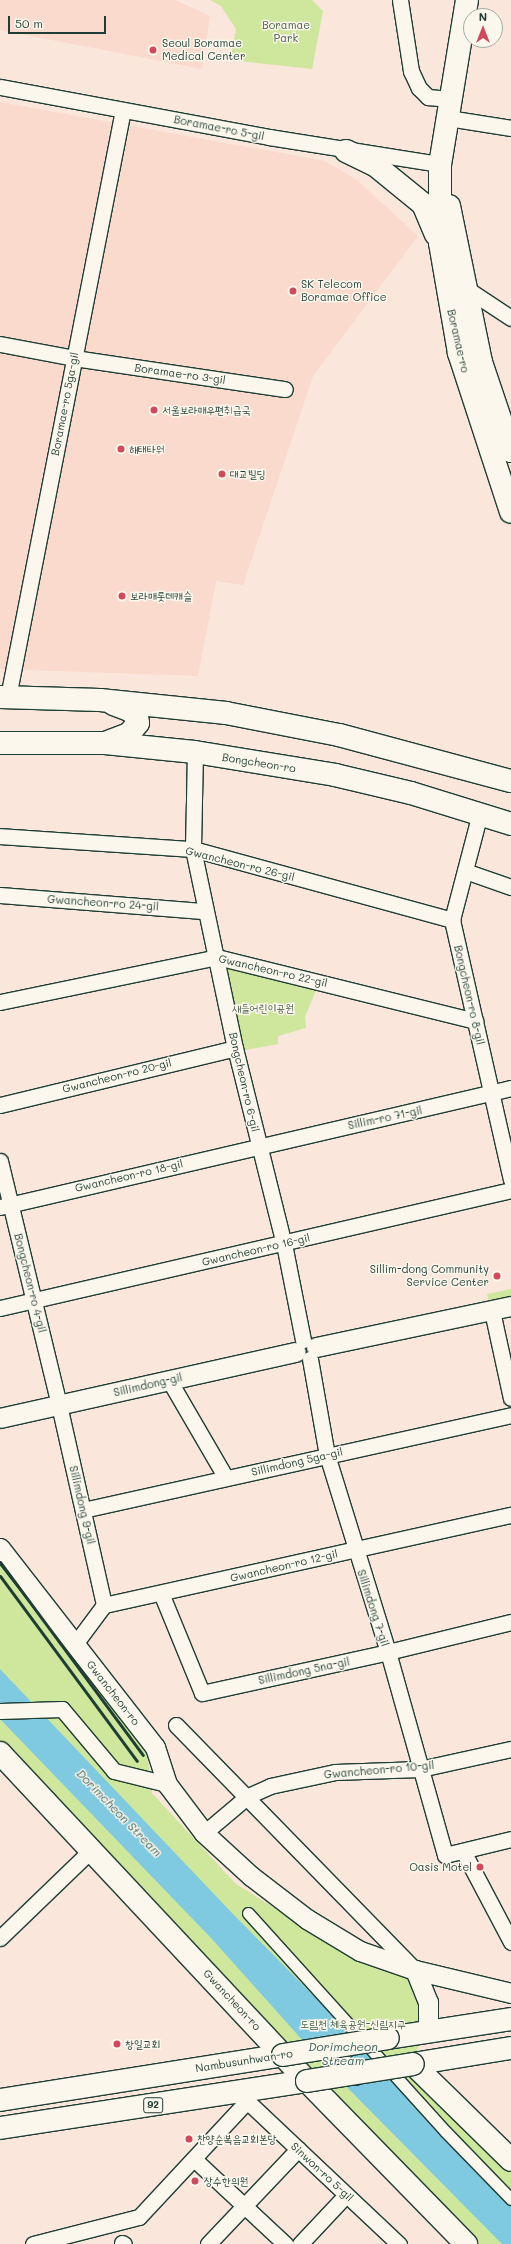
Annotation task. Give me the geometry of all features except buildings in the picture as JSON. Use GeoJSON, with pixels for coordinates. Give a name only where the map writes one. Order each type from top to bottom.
{"type":"FeatureCollection","features":[{"type":"Feature","properties":{"kind":"main road","name":"Boramae-ro"},"geometry":{"type":"LineString","coordinates":[[467,0],[440,164],[440,243],[460,354],[481,426],[511,512]]}},
{"type":"Feature","properties":{"kind":"main road"},"geometry":{"type":"LineString","coordinates":[[346,151],[375,165],[423,204],[440,243]]}},
{"type":"Feature","properties":{"kind":"main road","name":"Boramae-ro"},"geometry":{"type":"LineString","coordinates":[[440,164],[464,287],[481,362],[511,451]]}},
{"type":"Feature","properties":{"kind":"main road"},"geometry":{"type":"LineString","coordinates":[[4,697],[100,700],[188,707],[310,728],[445,762],[511,781]]}},
{"type":"Feature","properties":{"kind":"main road"},"geometry":{"type":"LineString","coordinates":[[100,700],[129,710],[136,716],[138,723],[129,734],[105,744]]}},
{"type":"Feature","properties":{"kind":"main road","name":"Bongcheon-ro"},"geometry":{"type":"LineString","coordinates":[[0,743],[105,744],[195,752],[335,775],[480,812],[511,824]]}},
{"type":"Feature","properties":{"kind":"main road","name":"Gwancheon-ro"},"geometry":{"type":"LineString","coordinates":[[0,1753],[307,2081],[466,2244]]}},
{"type":"Feature","properties":{"kind":"main road","name":"Nambusunhwan-ro"},"geometry":{"type":"LineString","coordinates":[[0,2100],[511,2019]]}},
{"type":"Feature","properties":{"kind":"main road"},"geometry":{"type":"LineString","coordinates":[[350,2044],[342,2048],[338,2061],[342,2069],[355,2074]]}},
{"type":"Feature","properties":{"kind":"main road","name":"92"},"geometry":{"type":"LineString","coordinates":[[0,2128],[164,2103],[246,2096],[307,2081],[511,2048]]}},
{"type":"Feature","properties":{"kind":"main road"},"geometry":{"type":"LineString","coordinates":[[414,2064],[511,2160]]}},
{"type":"Feature","properties":{"kind":"main road"},"geometry":{"type":"LineString","coordinates":[[160,2074],[170,2076],[176,2084],[173,2098],[164,2103]]}},
{"type":"Feature","properties":{"kind":"street"},"geometry":{"type":"LineString","coordinates":[[400,0],[411,71],[419,88],[428,97],[449,108],[511,128]]}},
{"type":"Feature","properties":{"kind":"street","name":"Boramae-ro 5-gil"},"geometry":{"type":"LineString","coordinates":[[0,87],[346,151],[440,164]]}},
{"type":"Feature","properties":{"kind":"street","name":"Boramae-ro 5ga-gil"},"geometry":{"type":"LineString","coordinates":[[4,697],[74,358],[123,110]]}},
{"type":"Feature","properties":{"kind":"street"},"geometry":{"type":"LineString","coordinates":[[464,287],[511,318]]}},
{"type":"Feature","properties":{"kind":"street","name":"Boramae-ro 3-gil"},"geometry":{"type":"LineString","coordinates":[[0,344],[74,358],[285,389]]}},
{"type":"Feature","properties":{"kind":"street","name":"Bongcheon-ro 6-gil"},"geometry":{"type":"LineString","coordinates":[[195,752],[193,849],[235,1048],[284,1244],[306,1349]]}},
{"type":"Feature","properties":{"kind":"street","name":"Bongcheon-ro 8-gil"},"geometry":{"type":"LineString","coordinates":[[480,812],[452,920],[511,1179]]}},
{"type":"Feature","properties":{"kind":"street","name":"Gwancheon-ro 26-gil"},"geometry":{"type":"LineString","coordinates":[[0,836],[193,849],[452,920]]}},
{"type":"Feature","properties":{"kind":"street"},"geometry":{"type":"LineString","coordinates":[[465,871],[511,887]]}},
{"type":"Feature","properties":{"kind":"street","name":"Gwancheon-ro 24-gil"},"geometry":{"type":"LineString","coordinates":[[0,895],[205,911]]}},
{"type":"Feature","properties":{"kind":"street","name":"Gwancheon-ro 22-gil"},"geometry":{"type":"LineString","coordinates":[[0,1002],[217,957],[475,1021]]}},
{"type":"Feature","properties":{"kind":"street","name":"Gwancheon-ro 20-gil"},"geometry":{"type":"LineString","coordinates":[[0,1105],[235,1048]]}},
{"type":"Feature","properties":{"kind":"street","name":"Sillim-ro 71-gil"},"geometry":{"type":"LineString","coordinates":[[259,1146],[492,1094],[511,1088]]}},
{"type":"Feature","properties":{"kind":"street","name":"Gwancheon-ro 18-gil"},"geometry":{"type":"LineString","coordinates":[[5,1206],[259,1146]]}},
{"type":"Feature","properties":{"kind":"street","name":"Bongcheon-ro 4-gil"},"geometry":{"type":"LineString","coordinates":[[0,1161],[5,1206],[34,1300],[59,1405]]}},
{"type":"Feature","properties":{"kind":"street","name":"Gwancheon-ro 16-gil"},"geometry":{"type":"LineString","coordinates":[[0,1308],[284,1244],[511,1190]]}},
{"type":"Feature","properties":{"kind":"street","name":"Sillimdong-gil"},"geometry":{"type":"LineString","coordinates":[[0,1418],[306,1349],[511,1306]]}},
{"type":"Feature","properties":{"kind":"street"},"geometry":{"type":"LineString","coordinates":[[492,1311],[511,1398]]}},
{"type":"Feature","properties":{"kind":"street","name":"Sillimdong 7-gil"},"geometry":{"type":"LineString","coordinates":[[306,1349],[327,1455],[355,1550],[388,1652],[445,1855],[463,1850]]}},
{"type":"Feature","properties":{"kind":"street"},"geometry":{"type":"LineString","coordinates":[[169,1380],[226,1478]]}},
{"type":"Feature","properties":{"kind":"street","name":"Sillimdong 9-gil"},"geometry":{"type":"LineString","coordinates":[[59,1405],[104,1605]]}},
{"type":"Feature","properties":{"kind":"street","name":"Sillimdong 5ga-gil"},"geometry":{"type":"LineString","coordinates":[[83,1510],[511,1415]]}},
{"type":"Feature","properties":{"kind":"street","name":"Gwancheon-ro 12-gil"},"geometry":{"type":"LineString","coordinates":[[104,1605],[511,1515]]}},
{"type":"Feature","properties":{"kind":"street","name":"Gwancheon-ro"},"geometry":{"type":"LineString","coordinates":[[0,1548],[155,1747],[167,1784],[204,1833],[251,1876],[307,1919],[360,1951],[415,1970],[511,1994]]}},
{"type":"Feature","properties":{"kind":"street","name":"Sillimdong 5na-gil"},"geometry":{"type":"LineString","coordinates":[[161,1593],[202,1693],[388,1652],[511,1622]]}},
{"type":"Feature","properties":{"kind":"street"},"geometry":{"type":"LineString","coordinates":[[75,1644],[104,1605]]}},
{"type":"Feature","properties":{"kind":"street"},"geometry":{"type":"LineString","coordinates":[[0,1711],[62,1709],[114,1772],[167,1784]]}},
{"type":"Feature","properties":{"kind":"street"},"geometry":{"type":"LineString","coordinates":[[176,1725],[248,1796],[415,1970],[428,2002],[428,2032]]}},
{"type":"Feature","properties":{"kind":"street","name":"Gwancheon-ro 10-gil"},"geometry":{"type":"LineString","coordinates":[[204,1833],[248,1796],[270,1786],[334,1772],[420,1769],[511,1749]]}},
{"type":"Feature","properties":{"kind":"street"},"geometry":{"type":"LineString","coordinates":[[511,1839],[463,1850],[511,1942]]}},
{"type":"Feature","properties":{"kind":"street"},"geometry":{"type":"LineString","coordinates":[[0,1938],[91,1850]]}},
{"type":"Feature","properties":{"kind":"street"},"geometry":{"type":"LineString","coordinates":[[248,1914],[446,2132],[511,2199]]}},
{"type":"Feature","properties":{"kind":"street"},"geometry":{"type":"LineString","coordinates":[[33,2244],[52,2242],[139,2218],[194,2159],[246,2096]]}},
{"type":"Feature","properties":{"kind":"street","name":"Sinwon-ro 5-gil"},"geometry":{"type":"LineString","coordinates":[[246,2096],[394,2243]]}},
{"type":"Feature","properties":{"kind":"street"},"geometry":{"type":"LineString","coordinates":[[208,2244],[298,2149]]}},
{"type":"Feature","properties":{"kind":"street"},"geometry":{"type":"LineString","coordinates":[[194,2159],[285,2244]]}},
{"type":"Feature","properties":{"kind":"street"},"geometry":{"type":"LineString","coordinates":[[300,2244],[346,2195]]}},
{"type":"Feature","properties":{"kind":"shaded area","name":"Seoul Boramae Medical Center"},"geometry":{"type":"Polygon","coordinates":[[[0,0],[175,0],[210,16],[202,69],[0,30],[0,0]]]}},
{"type":"Feature","properties":{"kind":"shaded area"},"geometry":{"type":"Polygon","coordinates":[[[0,102],[325,161],[357,180],[418,236],[313,376],[243,585],[216,581],[198,676],[0,669],[0,102]]]}},
{"type":"Feature","properties":{"kind":"green space","name":"Boramae Park"},"geometry":{"type":"Polygon","coordinates":[[[210,0],[312,0],[323,11],[312,69],[230,60],[236,29],[221,6],[210,0]]]}},
{"type":"Feature","properties":{"kind":"green space","name":"새들어린이공원"},"geometry":{"type":"Polygon","coordinates":[[[221,963],[316,990],[305,1017],[306,1028],[278,1036],[278,1044],[240,1051],[221,963]]]}},
{"type":"Feature","properties":{"kind":"green space"},"geometry":{"type":"Polygon","coordinates":[[[511,1289],[511,1303],[491,1308],[487,1294],[511,1289]]]}},
{"type":"Feature","properties":{"kind":"green space","name":"도림천 체육공원-신림지구"},"geometry":{"type":"Polygon","coordinates":[[[0,1563],[147,1752],[152,1793],[236,1884],[312,1931],[411,1972],[423,1997],[424,2030],[411,2068],[511,2166],[511,2244],[471,2244],[0,1743],[0,1563]]]}},
{"type":"Feature","properties":{"kind":"water","name":"Dorimcheon Stream"},"geometry":{"type":"Polygon","coordinates":[[[0,1669],[233,1914],[511,2196],[511,2244],[502,2244],[322,2062],[211,1938],[0,1719],[0,1669]]]}},
{"type":"Feature","properties":{"kind":"railway"},"geometry":{"type":"LineString","coordinates":[[0,1562],[143,1755]]}},
{"type":"Feature","properties":{"kind":"railway"},"geometry":{"type":"LineString","coordinates":[[0,1576],[137,1761]]}},
{"type":"Feature","properties":{"kind":"place","name":"Seoul Boramae Medical Center"},"geometry":{"type":"Point","coordinates":[153,50]}},
{"type":"Feature","properties":{"kind":"place","name":"SK Telecom Boramae Office"},"geometry":{"type":"Point","coordinates":[293,291]}},
{"type":"Feature","properties":{"kind":"place","name":"서울보라매우편취급국"},"geometry":{"type":"Point","coordinates":[154,410]}},
{"type":"Feature","properties":{"kind":"place","name":"해태타워"},"geometry":{"type":"Point","coordinates":[121,449]}},
{"type":"Feature","properties":{"kind":"place","name":"대교빌딩"},"geometry":{"type":"Point","coordinates":[222,474]}},
{"type":"Feature","properties":{"kind":"place","name":"보라매롯데캐슬"},"geometry":{"type":"Point","coordinates":[122,596]}},
{"type":"Feature","properties":{"kind":"place","name":"Sillim-dong Community Service Center"},"geometry":{"type":"Point","coordinates":[497,1276]}},
{"type":"Feature","properties":{"kind":"place","name":"Oasis Motel"},"geometry":{"type":"Point","coordinates":[480,1867]}},
{"type":"Feature","properties":{"kind":"place","name":"창일교회"},"geometry":{"type":"Point","coordinates":[117,2044]}},
{"type":"Feature","properties":{"kind":"place","name":"찬양순복음교회본당"},"geometry":{"type":"Point","coordinates":[189,2139]}},
{"type":"Feature","properties":{"kind":"place","name":"장수한의원"},"geometry":{"type":"Point","coordinates":[195,2181]}}]}
